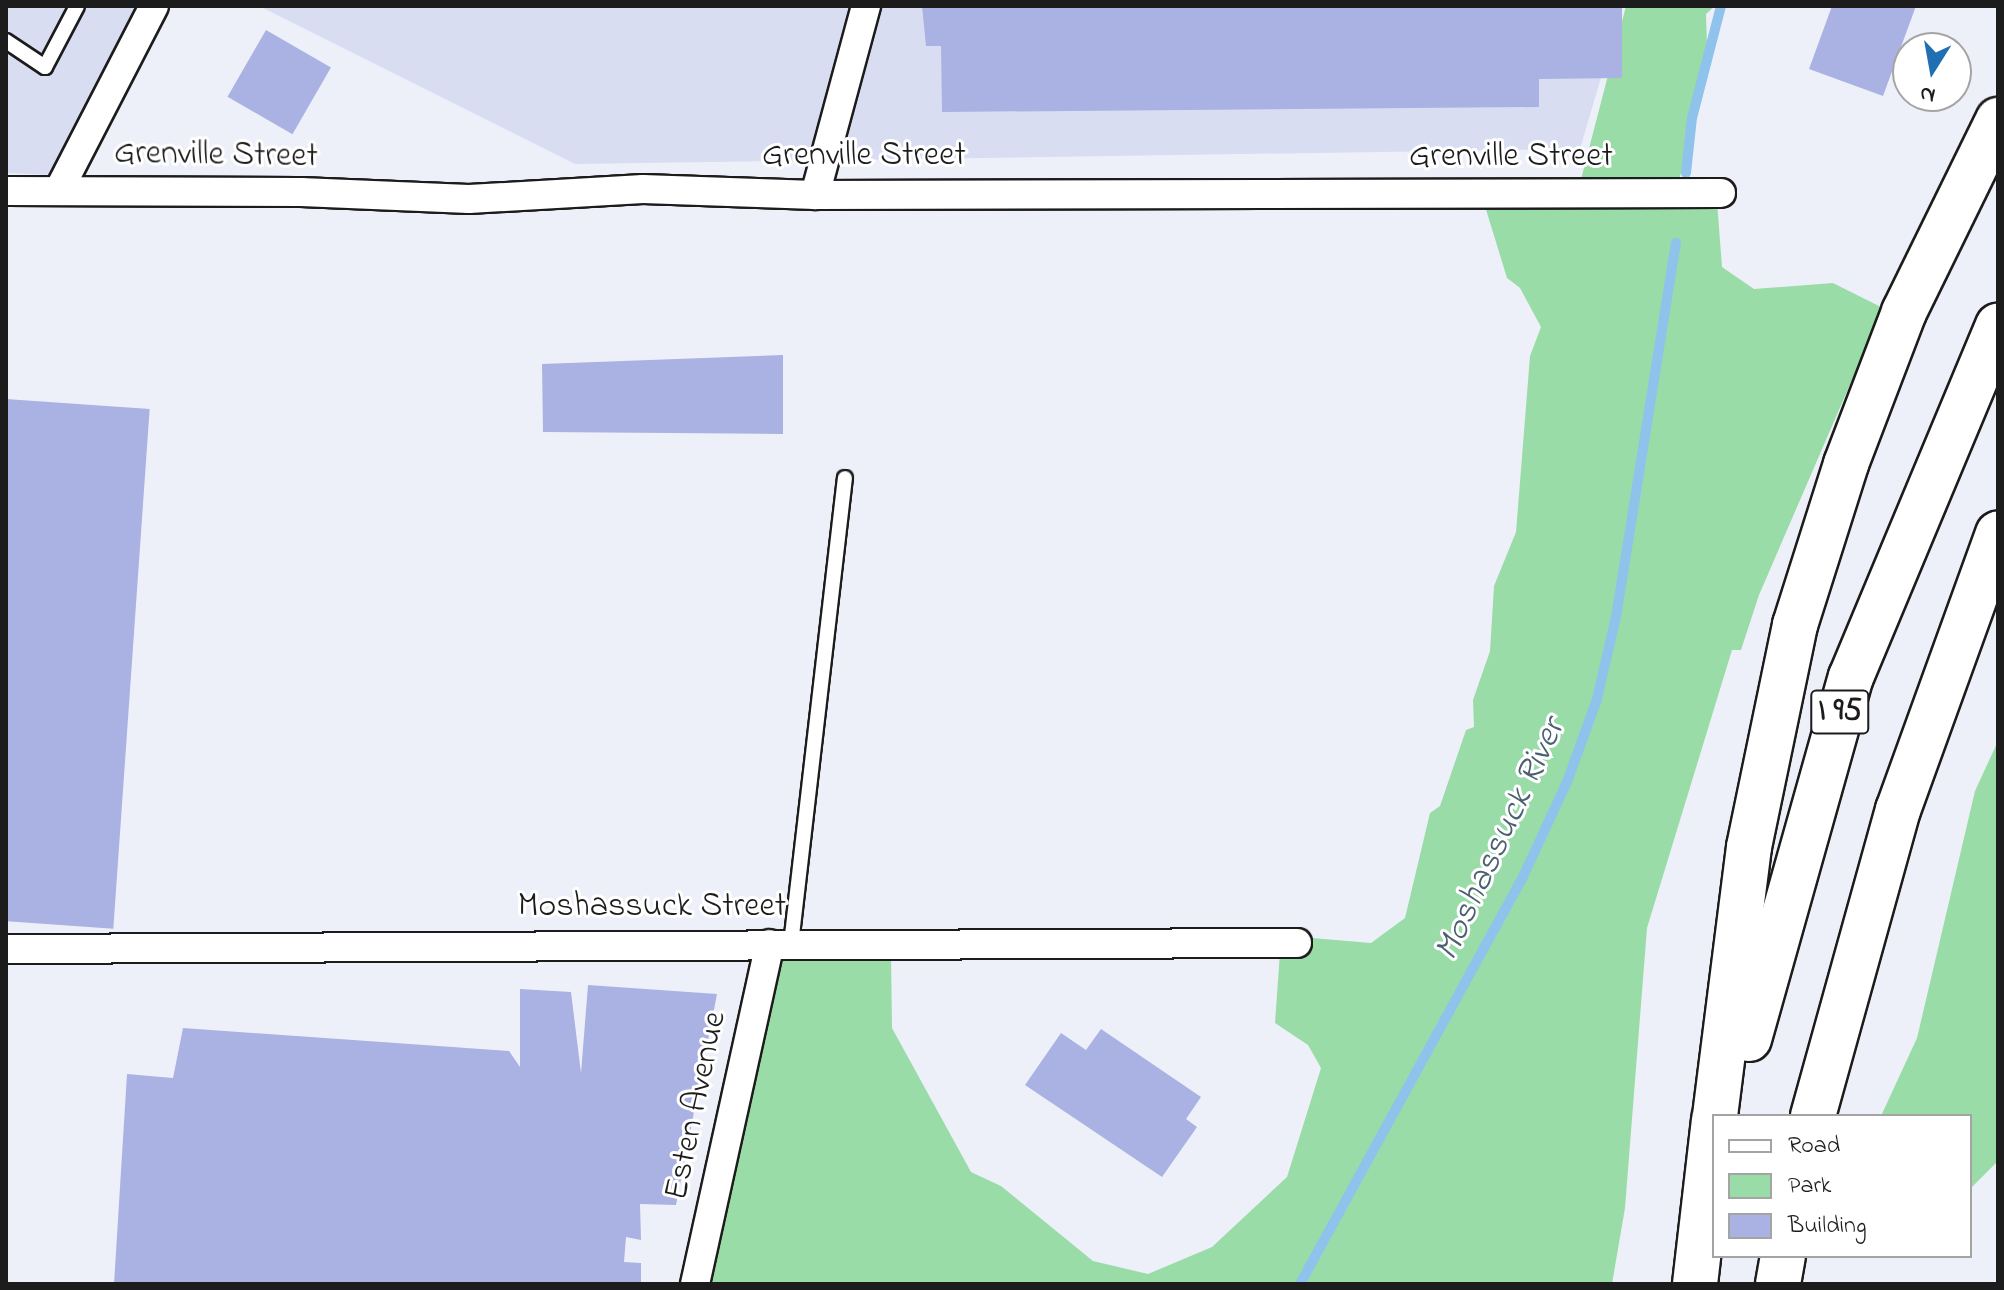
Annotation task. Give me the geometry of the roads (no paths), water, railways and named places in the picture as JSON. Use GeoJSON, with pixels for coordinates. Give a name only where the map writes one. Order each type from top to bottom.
{"type":"FeatureCollection","features":[{"type":"Feature","properties":{"kind":"highway"},"geometry":{"type":"LineString","coordinates":[[1715,1114],[1749,847],[1795,625],[1846,464],[1904,312],[1998,120]]}},
{"type":"Feature","properties":{"kind":"highway","name":"I 95"},"geometry":{"type":"LineString","coordinates":[[1731,1114],[1769,957],[1851,677],[1998,325]]}},
{"type":"Feature","properties":{"kind":"highway","name":"I 95"},"geometry":{"type":"LineString","coordinates":[[1814,1114],[1898,810],[1998,533]]}},
{"type":"Feature","properties":{"kind":"highway"},"geometry":{"type":"LineString","coordinates":[[1695,1284],[1712,1135]]}},
{"type":"Feature","properties":{"kind":"highway"},"geometry":{"type":"LineString","coordinates":[[1695,1284],[1712,1212]]}},
{"type":"Feature","properties":{"kind":"highway"},"geometry":{"type":"LineString","coordinates":[[1778,1284],[1783,1258]]}},
{"type":"Feature","properties":{"kind":"street"},"geometry":{"type":"LineString","coordinates":[[59,190],[154,6]]}},
{"type":"Feature","properties":{"kind":"street"},"geometry":{"type":"LineString","coordinates":[[815,195],[866,6]]}},
{"type":"Feature","properties":{"kind":"street","name":"Grenville Street"},"geometry":{"type":"LineString","coordinates":[[6,191],[469,199],[643,189],[815,195],[1721,193]]}},
{"type":"Feature","properties":{"kind":"street","name":"Moshassuck Street"},"geometry":{"type":"LineString","coordinates":[[6,949],[1297,943]]}},
{"type":"Feature","properties":{"kind":"street","name":"Esten Avenue"},"geometry":{"type":"LineString","coordinates":[[695,1284],[780,944]]}},
{"type":"Feature","properties":{"kind":"lane"},"geometry":{"type":"LineString","coordinates":[[6,41],[45,67],[77,6]]}},
{"type":"Feature","properties":{"kind":"lane"},"geometry":{"type":"LineString","coordinates":[[780,944],[845,478]]}},
{"type":"Feature","properties":{"kind":"waterway","name":"Moshassuck River"},"geometry":{"type":"LineString","coordinates":[[1686,173],[1692,118],[1721,6]]}},
{"type":"Feature","properties":{"kind":"waterway","name":"Moshassuck River"},"geometry":{"type":"LineString","coordinates":[[1300,1284],[1521,881],[1567,782],[1597,699],[1616,617],[1676,243]]}}]}
